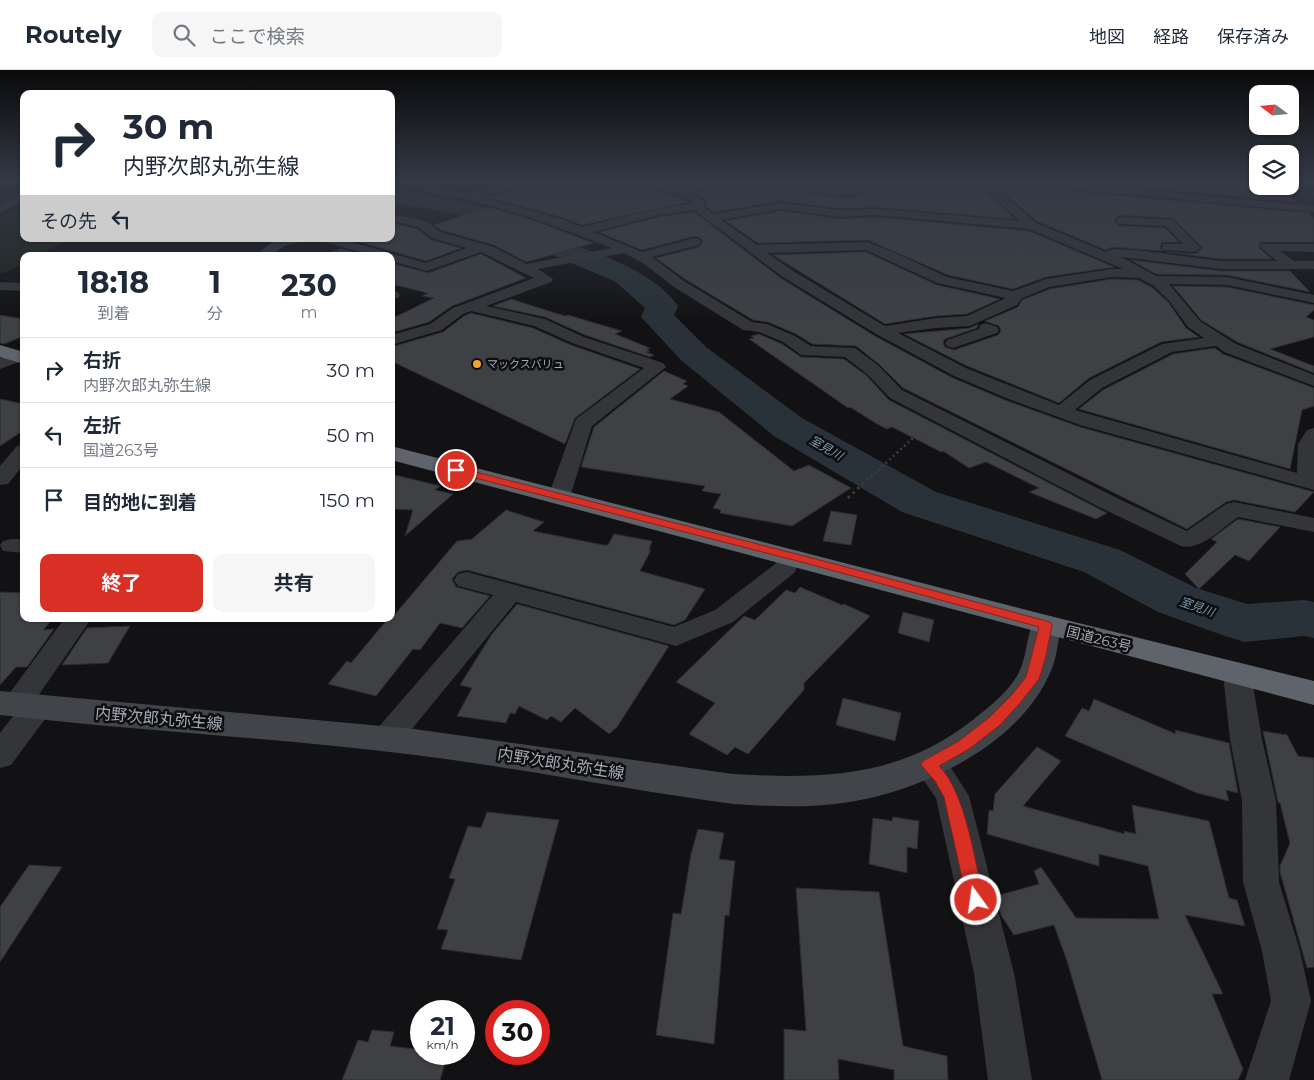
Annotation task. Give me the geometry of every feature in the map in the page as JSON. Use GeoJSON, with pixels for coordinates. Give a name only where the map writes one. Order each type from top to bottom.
{"type":"FeatureCollection","features":[{"type":"Feature","properties":{"kind":"highway"},"geometry":{"type":"LineString","coordinates":[[0,351],[20,356]]}},
{"type":"Feature","properties":{"kind":"highway","name":"国道263号"},"geometry":{"type":"LineString","coordinates":[[395,454],[1046,625],[1314,693]]}},
{"type":"Feature","properties":{"kind":"main road","name":"内野次郎丸弥生線"},"geometry":{"type":"LineString","coordinates":[[17,705],[386,738],[500,753],[692,784],[780,792],[856,787],[893,778],[928,765],[964,745],[995,721],[1016,700],[1032,679],[1040,656],[1046,625]]}},
{"type":"Feature","properties":{"kind":"street"},"geometry":{"type":"LineString","coordinates":[[395,339],[436,326],[458,311],[546,279],[489,250],[436,234],[428,228]]}},
{"type":"Feature","properties":{"kind":"street"},"geometry":{"type":"LineString","coordinates":[[573,228],[641,256],[679,284],[749,326],[761,327],[790,339],[808,351],[848,352],[873,370],[896,394],[1109,503],[1189,541],[1234,509],[1314,525]]}},
{"type":"Feature","properties":{"kind":"street"},"geometry":{"type":"LineString","coordinates":[[581,231],[593,228]]}},
{"type":"Feature","properties":{"kind":"street"},"geometry":{"type":"LineString","coordinates":[[726,228],[788,274],[882,331],[960,372],[1012,394],[1087,421],[1311,483],[1308,444],[1314,434]]}},
{"type":"Feature","properties":{"kind":"street"},"geometry":{"type":"LineString","coordinates":[[1037,228],[1114,259],[1149,277],[1175,298],[1194,324],[1230,348],[1314,381]]}},
{"type":"Feature","properties":{"kind":"street"},"geometry":{"type":"LineString","coordinates":[[1128,228],[1143,244],[1221,265],[1314,265]]}},
{"type":"Feature","properties":{"kind":"street"},"geometry":{"type":"LineString","coordinates":[[1143,244],[1195,248],[1173,228]]}},
{"type":"Feature","properties":{"kind":"street"},"geometry":{"type":"LineString","coordinates":[[266,252],[284,242]]}},
{"type":"Feature","properties":{"kind":"street"},"geometry":{"type":"LineString","coordinates":[[339,242],[375,252]]}},
{"type":"Feature","properties":{"kind":"street"},"geometry":{"type":"LineString","coordinates":[[641,256],[695,242]]}},
{"type":"Feature","properties":{"kind":"street"},"geometry":{"type":"LineString","coordinates":[[1100,254],[1136,254],[1143,244]]}},
{"type":"Feature","properties":{"kind":"street"},"geometry":{"type":"LineString","coordinates":[[754,249],[867,246],[881,250],[942,280],[969,288],[1004,292],[1014,296],[1046,282],[1112,272],[1149,277],[1227,281],[1314,299]]}},
{"type":"Feature","properties":{"kind":"street"},"geometry":{"type":"LineString","coordinates":[[1292,265],[1266,247],[1314,248]]}},
{"type":"Feature","properties":{"kind":"street"},"geometry":{"type":"LineString","coordinates":[[395,257],[427,267],[479,248]]}},
{"type":"Feature","properties":{"kind":"street"},"geometry":{"type":"LineString","coordinates":[[524,268],[620,250]]}},
{"type":"Feature","properties":{"kind":"street"},"geometry":{"type":"LineString","coordinates":[[1221,265],[1227,281]]}},
{"type":"Feature","properties":{"kind":"street"},"geometry":{"type":"LineString","coordinates":[[0,286],[20,287]]}},
{"type":"Feature","properties":{"kind":"street"},"geometry":{"type":"LineString","coordinates":[[882,331],[911,326],[970,322],[1012,302],[1014,296]]}},
{"type":"Feature","properties":{"kind":"street"},"geometry":{"type":"LineString","coordinates":[[470,307],[539,322],[578,340],[657,367],[583,423],[559,497]]}},
{"type":"Feature","properties":{"kind":"street"},"geometry":{"type":"LineString","coordinates":[[953,343],[991,330],[970,322]]}},
{"type":"Feature","properties":{"kind":"street"},"geometry":{"type":"LineString","coordinates":[[1062,412],[1096,384],[1168,348],[1219,341]]}},
{"type":"Feature","properties":{"kind":"street"},"geometry":{"type":"LineString","coordinates":[[0,364],[20,358]]}},
{"type":"Feature","properties":{"kind":"street"},"geometry":{"type":"LineString","coordinates":[[0,479],[13,458]]}},
{"type":"Feature","properties":{"kind":"street"},"geometry":{"type":"LineString","coordinates":[[467,580],[676,637],[724,616],[785,568],[791,557]]}},
{"type":"Feature","properties":{"kind":"street"},"geometry":{"type":"LineString","coordinates":[[386,738],[510,592]]}},
{"type":"Feature","properties":{"kind":"street"},"geometry":{"type":"LineString","coordinates":[[0,756],[17,705],[76,622]]}},
{"type":"Feature","properties":{"kind":"street"},"geometry":{"type":"LineString","coordinates":[[1237,674],[1246,740],[1259,802],[1261,882],[1281,951],[1291,1002],[1267,1080]]}},
{"type":"Feature","properties":{"kind":"street"},"geometry":{"type":"LineString","coordinates":[[928,765],[940,777],[952,796],[994,974],[1010,1080]]}},
{"type":"Feature","properties":{"kind":"path"},"geometry":{"type":"LineString","coordinates":[[848,498],[915,436]]}},
{"type":"Feature","properties":{"kind":"shaded area"},"geometry":{"type":"Polygon","coordinates":[[[0,228],[20,228],[20,242],[64,242],[44,252],[20,252],[20,265],[0,273],[0,228]]]}},
{"type":"Feature","properties":{"kind":"building"},"geometry":{"type":"Polygon","coordinates":[[[395,228],[413,228],[431,240],[461,248],[426,261],[360,242],[395,242],[395,228]]]}},
{"type":"Feature","properties":{"kind":"building"},"geometry":{"type":"Polygon","coordinates":[[[438,228],[554,228],[593,243],[526,262],[494,245],[438,228]]]}},
{"type":"Feature","properties":{"kind":"building"},"geometry":{"type":"Polygon","coordinates":[[[614,228],[715,228],[782,279],[875,336],[953,378],[1005,400],[1080,427],[1314,492],[1295,512],[1234,500],[1226,502],[1187,529],[903,388],[880,365],[856,346],[812,344],[796,334],[768,322],[753,320],[685,279],[656,258],[699,247],[703,241],[699,237],[695,236],[642,250],[599,232],[614,228]]]}},
{"type":"Feature","properties":{"kind":"building"},"geometry":{"type":"Polygon","coordinates":[[[736,228],[998,228],[1029,231],[1114,267],[1046,277],[1013,289],[948,275],[868,240],[758,243],[736,228]]]}},
{"type":"Feature","properties":{"kind":"building"},"geometry":{"type":"Polygon","coordinates":[[[1054,228],[1165,228],[1179,242],[1162,242],[1160,246],[1162,251],[1112,247],[1106,250],[1054,228]]]}},
{"type":"Feature","properties":{"kind":"building"},"geometry":{"type":"Polygon","coordinates":[[[1183,228],[1314,228],[1314,242],[1260,242],[1259,248],[1272,259],[1221,259],[1167,252],[1195,254],[1203,248],[1183,228]]]}},
{"type":"Feature","properties":{"kind":"building"},"geometry":{"type":"Polygon","coordinates":[[[341,249],[353,252],[331,252],[341,249]]]}},
{"type":"Feature","properties":{"kind":"building"},"geometry":{"type":"Polygon","coordinates":[[[866,252],[937,285],[1000,299],[967,314],[936,316],[885,324],[773,255],[866,252]]]}},
{"type":"Feature","properties":{"kind":"building"},"geometry":{"type":"Polygon","coordinates":[[[481,254],[526,278],[452,306],[429,322],[395,332],[395,317],[434,298],[422,296],[428,293],[395,285],[395,264],[428,273],[481,254]]]}},
{"type":"Feature","properties":{"kind":"building"},"geometry":{"type":"Polygon","coordinates":[[[1131,260],[1221,271],[1290,271],[1310,292],[1227,275],[1156,274],[1131,260]]]}},
{"type":"Feature","properties":{"kind":"building"},"geometry":{"type":"Polygon","coordinates":[[[1112,279],[1138,280],[1153,288],[1169,303],[1186,328],[1199,337],[1161,342],[1089,378],[1059,403],[967,366],[904,334],[970,328],[978,324],[977,328],[945,339],[943,342],[945,347],[954,350],[998,335],[1001,331],[999,326],[985,321],[1018,307],[1022,300],[1050,289],[1112,279]]]}},
{"type":"Feature","properties":{"kind":"building"},"geometry":{"type":"Polygon","coordinates":[[[1173,286],[1227,287],[1314,305],[1314,310],[1306,317],[1314,320],[1314,337],[1270,349],[1314,366],[1314,373],[1237,342],[1201,320],[1173,286]]]}},
{"type":"Feature","properties":{"kind":"building"},"geometry":{"type":"Polygon","coordinates":[[[511,299],[622,331],[615,334],[650,348],[647,349],[650,351],[646,352],[654,355],[650,357],[585,335],[545,317],[493,306],[511,299]]]}},
{"type":"Feature","properties":{"kind":"building"},"geometry":{"type":"Polygon","coordinates":[[[471,313],[533,328],[571,345],[640,369],[575,418],[565,444],[395,363],[395,346],[443,332],[471,313]]]}},
{"type":"Feature","properties":{"kind":"building"},"geometry":{"type":"Polygon","coordinates":[[[0,315],[20,318],[20,338],[4,344],[0,343],[0,315]]]}},
{"type":"Feature","properties":{"kind":"building"},"geometry":{"type":"Polygon","coordinates":[[[759,334],[782,344],[801,357],[844,359],[866,375],[889,400],[1107,513],[1096,519],[1029,492],[1039,488],[986,462],[969,468],[943,451],[941,452],[892,427],[887,429],[877,424],[850,407],[848,408],[749,339],[754,338],[751,336],[759,334]]]}},
{"type":"Feature","properties":{"kind":"building"},"geometry":{"type":"Polygon","coordinates":[[[1215,348],[1223,354],[1314,388],[1314,406],[1302,410],[1290,469],[1079,409],[1103,390],[1173,354],[1215,348]]]}},
{"type":"Feature","properties":{"kind":"building"},"geometry":{"type":"Polygon","coordinates":[[[664,371],[687,381],[683,384],[688,386],[670,399],[719,412],[794,471],[809,465],[851,488],[792,526],[720,513],[721,510],[713,508],[721,494],[702,491],[705,486],[581,467],[594,427],[664,371]]]}},
{"type":"Feature","properties":{"kind":"building"},"geometry":{"type":"Polygon","coordinates":[[[0,399],[20,403],[20,433],[0,446],[0,399]]]}},
{"type":"Feature","properties":{"kind":"building"},"geometry":{"type":"Polygon","coordinates":[[[395,475],[440,486],[435,490],[453,494],[405,536],[413,510],[395,509],[395,475]]]}},
{"type":"Feature","properties":{"kind":"building"},"geometry":{"type":"Polygon","coordinates":[[[506,510],[544,522],[533,531],[603,545],[608,545],[614,534],[652,541],[649,550],[651,550],[640,571],[705,589],[685,620],[674,625],[467,570],[458,572],[452,579],[456,587],[490,596],[462,628],[440,623],[420,650],[413,649],[376,696],[328,684],[347,661],[351,663],[385,622],[395,622],[395,614],[457,541],[472,539],[506,510]]]}},
{"type":"Feature","properties":{"kind":"building"},"geometry":{"type":"Polygon","coordinates":[[[831,511],[857,515],[851,545],[823,541],[831,511]]]}},
{"type":"Feature","properties":{"kind":"building"},"geometry":{"type":"Polygon","coordinates":[[[1238,519],[1280,527],[1249,561],[1235,555],[1199,589],[1185,574],[1217,542],[1211,539],[1238,519]]]}},
{"type":"Feature","properties":{"kind":"building"},"geometry":{"type":"Polygon","coordinates":[[[800,587],[870,616],[804,683],[804,690],[748,754],[735,747],[727,755],[689,734],[715,703],[676,682],[744,616],[755,620],[786,590],[795,593],[800,587]]]}},
{"type":"Feature","properties":{"kind":"building"},"geometry":{"type":"Polygon","coordinates":[[[0,592],[20,593],[20,622],[50,622],[43,630],[54,629],[27,667],[16,667],[0,685],[0,592]]]}},
{"type":"Feature","properties":{"kind":"building"},"geometry":{"type":"Polygon","coordinates":[[[517,604],[669,646],[617,727],[609,734],[575,708],[561,722],[551,716],[547,720],[519,706],[515,714],[510,713],[506,723],[457,716],[472,688],[460,685],[492,634],[517,604]]]}},
{"type":"Feature","properties":{"kind":"building"},"geometry":{"type":"Polygon","coordinates":[[[903,612],[934,620],[929,642],[898,633],[903,612]]]}},
{"type":"Feature","properties":{"kind":"building"},"geometry":{"type":"Polygon","coordinates":[[[130,626],[108,663],[62,665],[87,628],[130,626]]]}},
{"type":"Feature","properties":{"kind":"building"},"geometry":{"type":"Polygon","coordinates":[[[843,698],[901,713],[895,741],[836,725],[843,698]]]}},
{"type":"Feature","properties":{"kind":"building"},"geometry":{"type":"Polygon","coordinates":[[[1094,699],[1176,734],[1175,730],[1229,743],[1238,793],[1226,790],[1229,801],[1197,793],[1065,736],[1082,708],[1089,711],[1094,699]]]}},
{"type":"Feature","properties":{"kind":"building"},"geometry":{"type":"Polygon","coordinates":[[[1263,731],[1287,735],[1298,756],[1314,758],[1314,967],[1307,968],[1280,872],[1280,866],[1290,843],[1280,803],[1278,802],[1263,731]]]}},
{"type":"Feature","properties":{"kind":"building"},"geometry":{"type":"Polygon","coordinates":[[[1037,747],[1061,761],[1023,806],[1125,834],[1124,831],[1136,834],[1132,805],[1209,821],[1229,898],[1237,900],[1245,926],[1185,915],[1223,994],[1212,994],[1243,1069],[1238,1080],[1102,1080],[1067,961],[1054,925],[1014,935],[1001,915],[996,896],[1039,884],[1034,871],[1041,867],[1076,918],[1159,919],[1148,866],[1099,854],[1099,866],[987,834],[989,810],[993,811],[995,794],[1037,747]]]}},
{"type":"Feature","properties":{"kind":"building"},"geometry":{"type":"Polygon","coordinates":[[[487,812],[559,820],[521,960],[441,949],[448,930],[437,929],[455,879],[449,878],[468,826],[481,828],[487,812]]]}},
{"type":"Feature","properties":{"kind":"building"},"geometry":{"type":"Polygon","coordinates":[[[893,817],[919,821],[917,849],[907,847],[907,873],[869,864],[873,818],[892,821],[893,817]]]}},
{"type":"Feature","properties":{"kind":"building"},"geometry":{"type":"Polygon","coordinates":[[[698,829],[724,833],[719,859],[735,861],[729,916],[725,915],[714,1044],[656,1035],[673,913],[681,914],[691,854],[698,829]]]}},
{"type":"Feature","properties":{"kind":"building"},"geometry":{"type":"Polygon","coordinates":[[[29,865],[62,867],[0,962],[0,907],[29,865]]]}},
{"type":"Feature","properties":{"kind":"building"},"geometry":{"type":"Polygon","coordinates":[[[796,888],[879,892],[903,1046],[947,1056],[948,1080],[894,1080],[894,1070],[838,1059],[839,1080],[784,1080],[784,1029],[806,1031],[796,888]]]}},
{"type":"Feature","properties":{"kind":"building"},"geometry":{"type":"Polygon","coordinates":[[[372,1030],[394,1032],[390,1046],[410,1049],[410,1065],[445,1065],[440,1080],[342,1080],[358,1040],[368,1042],[372,1030]]]}},
{"type":"Feature","properties":{"kind":"waterway","name":"室見川"},"geometry":{"type":"LineString","coordinates":[[521,228],[544,236],[548,243],[626,276],[662,306],[657,317],[694,354],[788,427],[919,502],[1102,561],[1177,600],[1245,623],[1304,618],[1314,620]]}},
{"type":"Feature","properties":{"kind":"place","name":"マックスバリュ"},"geometry":{"type":"Point","coordinates":[477,364]}},
{"type":"Feature","properties":{"kind":"route"},"geometry":{"type":"LineString","coordinates":[[456,470],[1046,625],[1040,656],[1032,679],[1016,700],[995,721],[964,745],[928,765],[940,777],[952,796],[976,900]]}}]}
